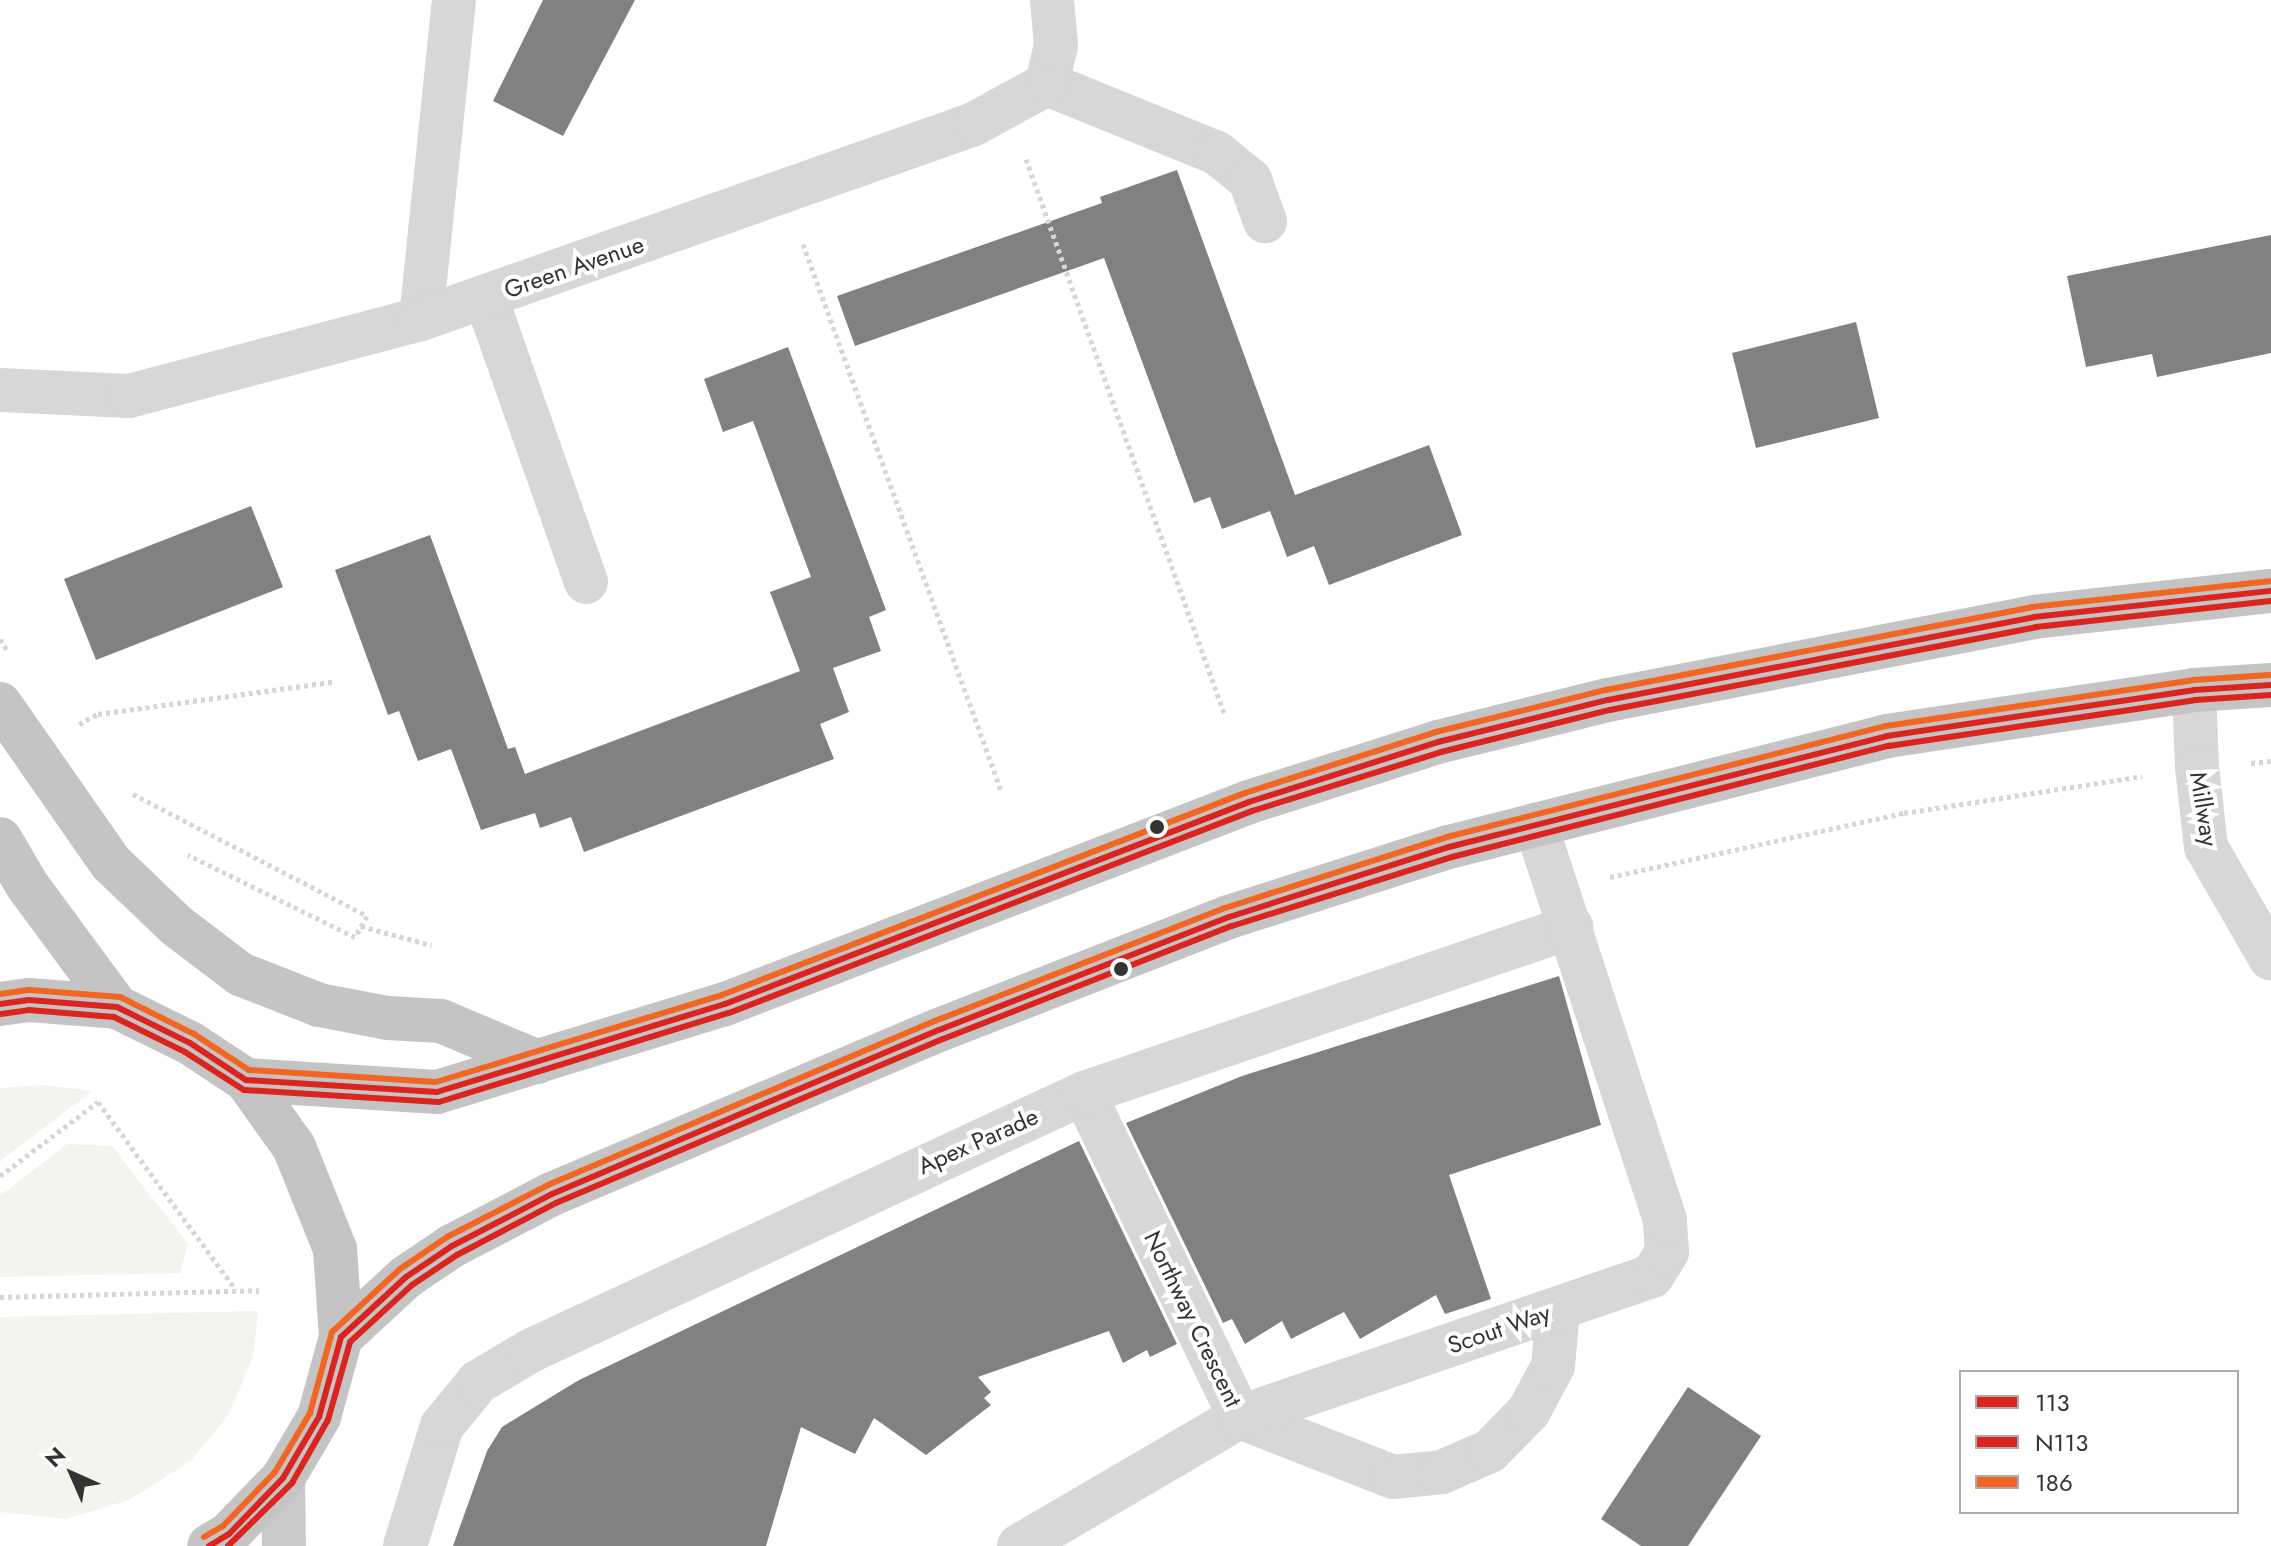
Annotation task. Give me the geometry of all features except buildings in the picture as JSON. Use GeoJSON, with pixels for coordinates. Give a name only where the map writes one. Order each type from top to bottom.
{"type":"FeatureCollection","features":[{"type":"Feature","properties":{"kind":"highway"},"geometry":{"type":"LineString","coordinates":[[246,1080],[437,1092],[725,1004],[1249,802],[1438,742],[1608,700],[2034,617],[2271,591]]}},
{"type":"Feature","properties":{"kind":"highway"},"geometry":{"type":"LineString","coordinates":[[341,1337],[406,1277],[452,1246],[566,1188],[939,1030],[1229,917],[1449,847],[1887,736],[2194,690],[2271,685]]}},
{"type":"Feature","properties":{"kind":"highway"},"geometry":{"type":"LineString","coordinates":[[0,704],[111,863],[177,926],[240,974],[319,1005],[388,1018],[441,1021],[538,1062]]}},
{"type":"Feature","properties":{"kind":"highway"},"geometry":{"type":"LineString","coordinates":[[0,839],[27,885],[117,1007]]}},
{"type":"Feature","properties":{"kind":"highway"},"geometry":{"type":"LineString","coordinates":[[0,1004],[29,1000],[117,1007],[190,1043],[246,1080],[294,1147],[335,1249],[341,1337],[319,1417],[283,1478],[229,1534],[209,1546]]}},
{"type":"Feature","properties":{"kind":"main road"},"geometry":{"type":"LineString","coordinates":[[283,1478],[284,1546]]}},
{"type":"Feature","properties":{"kind":"street"},"geometry":{"type":"LineString","coordinates":[[421,319],[454,0]]}},
{"type":"Feature","properties":{"kind":"street"},"geometry":{"type":"LineString","coordinates":[[1052,0],[1056,46],[1047,84],[1217,153],[1250,180],[1265,221]]}},
{"type":"Feature","properties":{"kind":"street","name":"Green Avenue"},"geometry":{"type":"LineString","coordinates":[[0,390],[14,394],[129,396],[421,319],[785,194],[974,124],[1047,84]]}},
{"type":"Feature","properties":{"kind":"street"},"geometry":{"type":"LineString","coordinates":[[486,298],[586,582]]}},
{"type":"Feature","properties":{"kind":"street","name":"Millway"},"geometry":{"type":"LineString","coordinates":[[2194,690],[2197,767],[2206,847],[2271,959]]}},
{"type":"Feature","properties":{"kind":"street"},"geometry":{"type":"LineString","coordinates":[[1536,825],[1564,908]]}},
{"type":"Feature","properties":{"kind":"street","name":"Apex Parade"},"geometry":{"type":"LineString","coordinates":[[405,1546],[442,1426],[478,1382],[543,1344],[1084,1093],[1564,908]]}},
{"type":"Feature","properties":{"kind":"street","name":"Scout Way"},"geometry":{"type":"LineString","coordinates":[[1019,1546],[1240,1417],[1652,1276],[1667,1252],[1662,1210],[1564,908]]}},
{"type":"Feature","properties":{"kind":"street","name":"Northway Crescent"},"geometry":{"type":"LineString","coordinates":[[1084,1093],[1240,1417],[1393,1477],[1442,1472],[1490,1451],[1529,1411],[1553,1366],[1558,1310]]}},
{"type":"Feature","properties":{"kind":"path"},"geometry":{"type":"LineString","coordinates":[[1007,105],[1224,713]]}},
{"type":"Feature","properties":{"kind":"path"},"geometry":{"type":"LineString","coordinates":[[785,194],[1002,793]]}},
{"type":"Feature","properties":{"kind":"path"},"geometry":{"type":"LineString","coordinates":[[75,726],[98,714],[333,682]]}},
{"type":"Feature","properties":{"kind":"path"},"geometry":{"type":"LineString","coordinates":[[1564,908],[1904,813],[2197,767],[2271,761]]}},
{"type":"Feature","properties":{"kind":"path"},"geometry":{"type":"LineString","coordinates":[[159,810],[367,916],[355,937],[211,869]]}},
{"type":"Feature","properties":{"kind":"path"},"geometry":{"type":"LineString","coordinates":[[361,926],[431,945]]}},
{"type":"Feature","properties":{"kind":"path"},"geometry":{"type":"LineString","coordinates":[[0,1176],[98,1102],[236,1290]]}},
{"type":"Feature","properties":{"kind":"path"},"geometry":{"type":"LineString","coordinates":[[0,1297],[259,1290]]}},
{"type":"Feature","properties":{"kind":"shaded area"},"geometry":{"type":"Polygon","coordinates":[[[45,1085],[92,1091],[0,1161],[0,1088],[45,1085]]]}},
{"type":"Feature","properties":{"kind":"shaded area"},"geometry":{"type":"Polygon","coordinates":[[[67,1144],[112,1146],[188,1244],[180,1273],[0,1277],[0,1196],[67,1144]]]}},
{"type":"Feature","properties":{"kind":"shaded area"},"geometry":{"type":"Polygon","coordinates":[[[258,1311],[253,1357],[229,1414],[191,1461],[129,1500],[66,1519],[0,1512],[0,1317],[258,1311]]]}},
{"type":"Feature","properties":{"kind":"transit line","name":"186"},"geometry":{"type":"LineString","coordinates":[[0,994],[30,990],[120,997],[194,1034],[249,1070],[436,1082],[722,995],[1245,793],[1436,732],[1606,690],[2032,607],[2270,581]]}},
{"type":"Feature","properties":{"kind":"transit line","name":"113"},"geometry":{"type":"LineString","coordinates":[[0,1004],[29,1000],[117,1007],[190,1043],[246,1080],[437,1092],[725,1004],[1249,802],[1438,742],[1608,700],[2034,617],[2271,591]]}},
{"type":"Feature","properties":{"kind":"transit line","name":"N113"},"geometry":{"type":"LineString","coordinates":[[1,1014],[29,1010],[114,1017],[185,1052],[244,1090],[439,1102],[729,1013],[1252,811],[1441,752],[1610,710],[2036,627],[2271,601]]}},
{"type":"Feature","properties":{"kind":"transit line","name":"186"},"geometry":{"type":"LineString","coordinates":[[204,1537],[223,1526],[275,1472],[310,1413],[332,1332],[400,1269],[447,1237],[548,1185],[935,1021],[1225,908],[1447,837],[1886,726],[2193,680],[2270,675]]}},
{"type":"Feature","properties":{"kind":"transit line","name":"113"},"geometry":{"type":"LineString","coordinates":[[209,1546],[229,1534],[283,1478],[319,1417],[341,1337],[406,1277],[452,1246],[552,1194],[939,1030],[1229,917],[1449,847],[1887,736],[2194,690],[2271,685]]}},
{"type":"Feature","properties":{"kind":"transit line","name":"N113"},"geometry":{"type":"LineString","coordinates":[[228,1546],[292,1483],[328,1420],[350,1342],[412,1285],[457,1255],[556,1203],[943,1039],[1232,926],[1452,857],[1889,746],[2195,700],[2271,695]]}}]}
